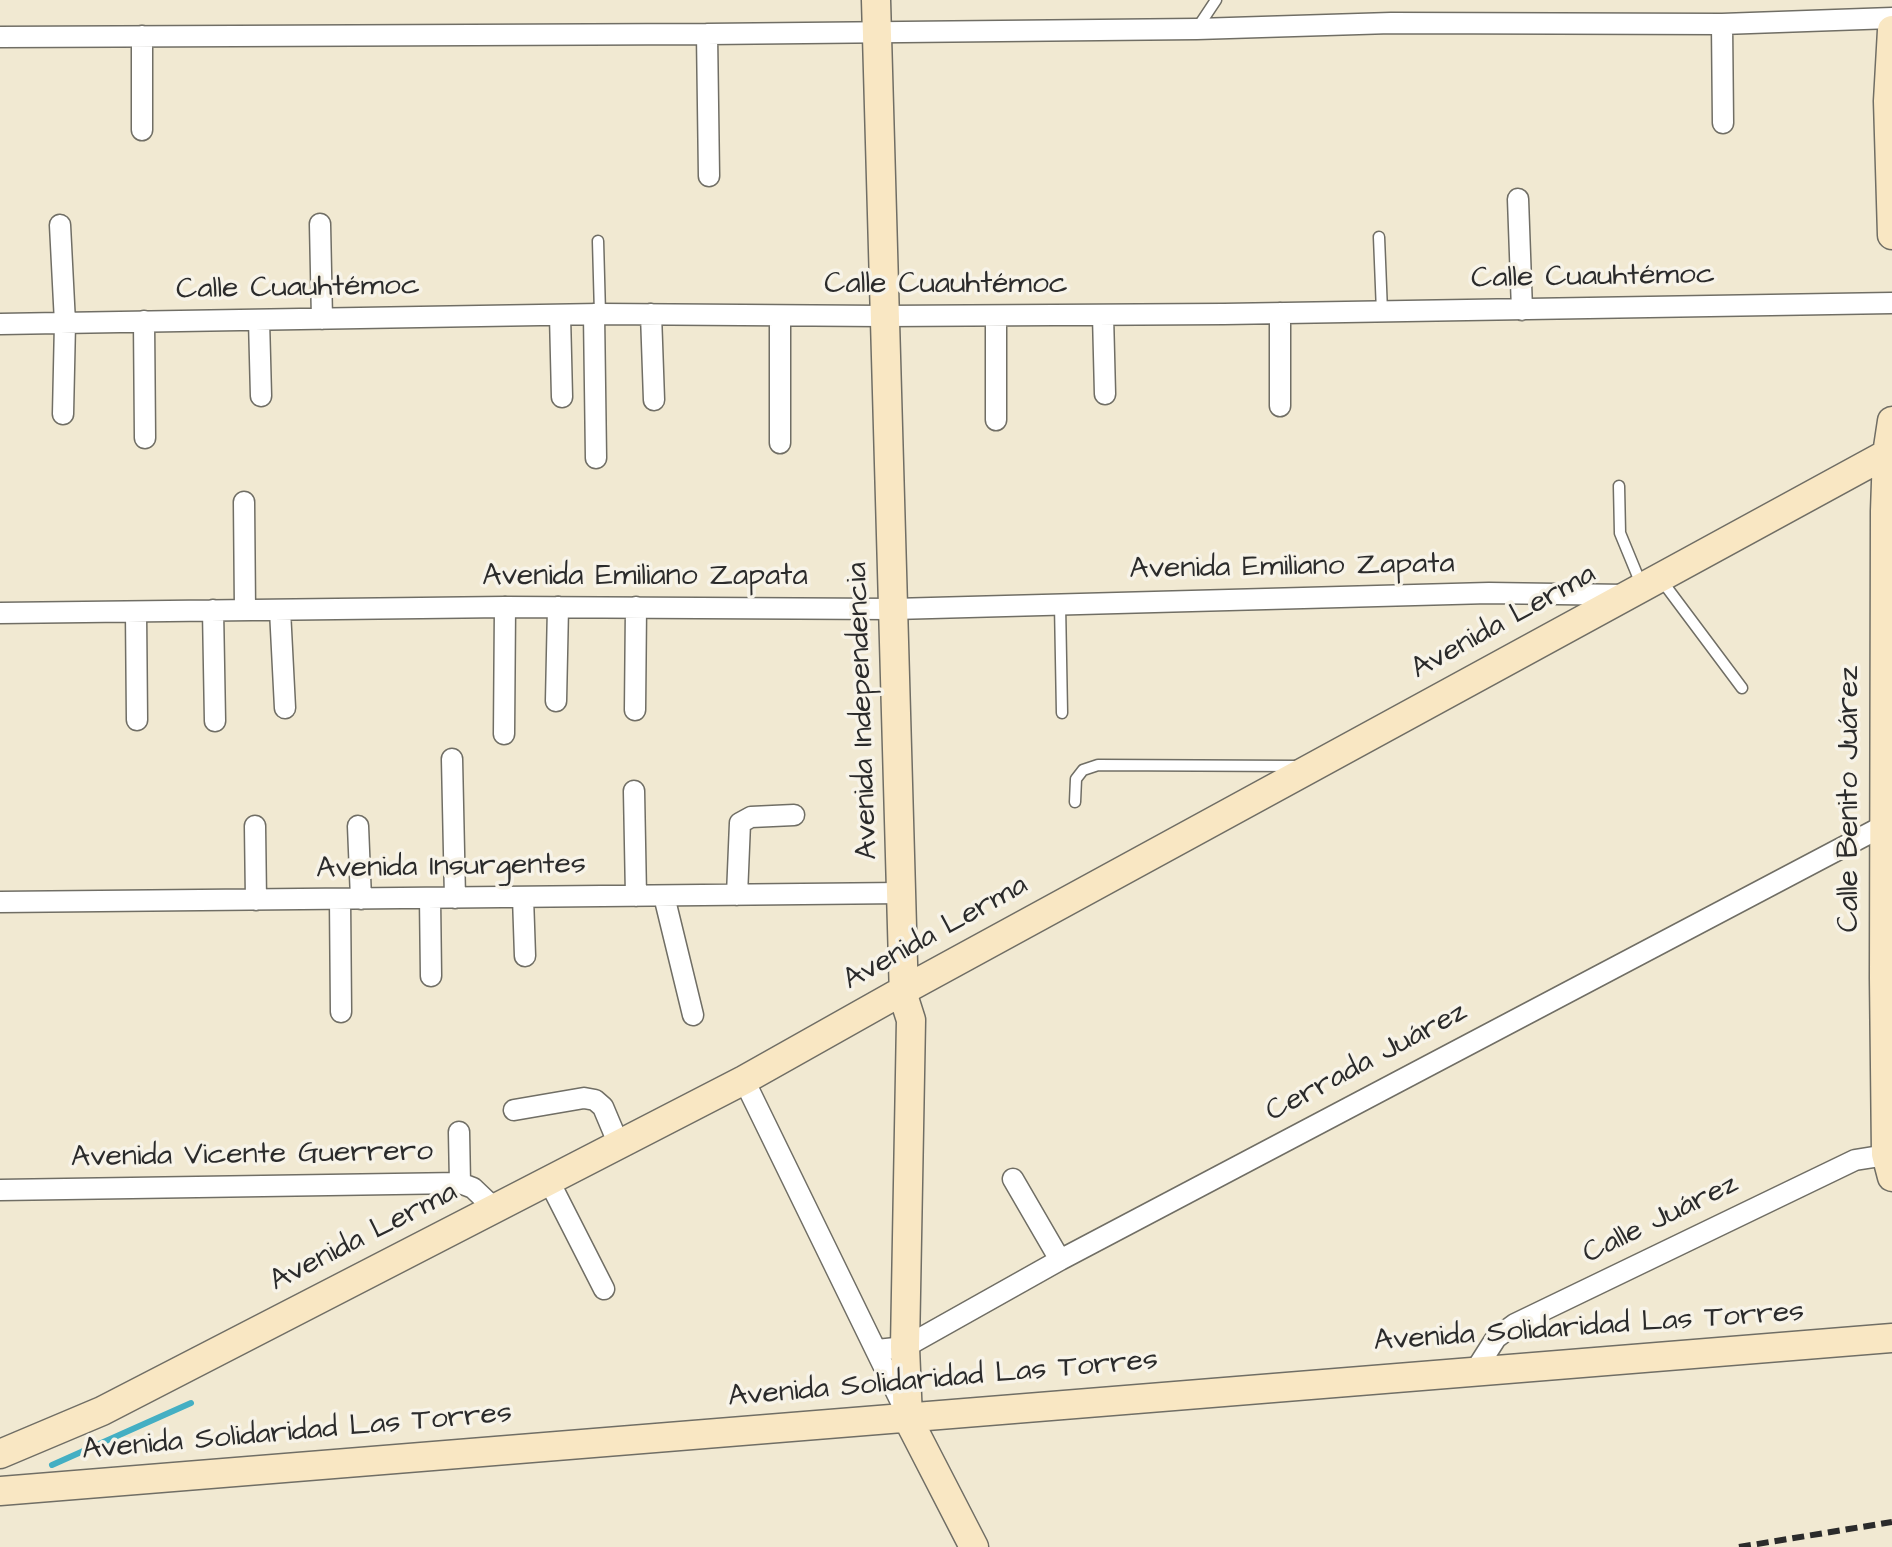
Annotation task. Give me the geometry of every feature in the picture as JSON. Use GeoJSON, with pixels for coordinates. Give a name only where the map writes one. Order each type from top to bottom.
{"type":"FeatureCollection","features":[{"type":"Feature","properties":{"kind":"main road","name":"Avenida Independencia"},"geometry":{"type":"LineString","coordinates":[[876,0],[907,1002],[891,1348],[908,1419],[974,1547]]}},
{"type":"Feature","properties":{"kind":"main road"},"geometry":{"type":"LineString","coordinates":[[1892,30],[1892,235]]}},
{"type":"Feature","properties":{"kind":"main road","name":"Calle Benito Juárez"},"geometry":{"type":"LineString","coordinates":[[1890,1162],[1885,825],[1889,452],[1892,421]]}},
{"type":"Feature","properties":{"kind":"main road","name":"Avenida Lerma"},"geometry":{"type":"LineString","coordinates":[[0,1454],[102,1411],[619,1145],[749,1090],[907,1002],[1312,766],[1889,452]]}},
{"type":"Feature","properties":{"kind":"main road","name":"Avenida Solidaridad Las Torres"},"geometry":{"type":"LineString","coordinates":[[0,1491],[1892,1338]]}},
{"type":"Feature","properties":{"kind":"street"},"geometry":{"type":"LineString","coordinates":[[0,37],[707,34],[1197,29],[1391,23],[1722,24],[1892,18]]}},
{"type":"Feature","properties":{"kind":"street"},"geometry":{"type":"LineString","coordinates":[[1722,24],[1723,123]]}},
{"type":"Feature","properties":{"kind":"street"},"geometry":{"type":"LineString","coordinates":[[707,34],[709,176]]}},
{"type":"Feature","properties":{"kind":"street"},"geometry":{"type":"LineString","coordinates":[[142,36],[142,130]]}},
{"type":"Feature","properties":{"kind":"street"},"geometry":{"type":"LineString","coordinates":[[1518,199],[1522,310]]}},
{"type":"Feature","properties":{"kind":"street"},"geometry":{"type":"LineString","coordinates":[[320,224],[322,319]]}},
{"type":"Feature","properties":{"kind":"street"},"geometry":{"type":"LineString","coordinates":[[60,225],[65,323],[63,414]]}},
{"type":"Feature","properties":{"kind":"street","name":"Calle Cuauhtémoc"},"geometry":{"type":"LineString","coordinates":[[0,324],[597,314],[996,316],[1892,303]]}},
{"type":"Feature","properties":{"kind":"street"},"geometry":{"type":"LineString","coordinates":[[1280,313],[1280,406]]}},
{"type":"Feature","properties":{"kind":"street"},"geometry":{"type":"LineString","coordinates":[[596,458],[597,314]]}},
{"type":"Feature","properties":{"kind":"street"},"geometry":{"type":"LineString","coordinates":[[651,314],[654,400]]}},
{"type":"Feature","properties":{"kind":"street"},"geometry":{"type":"LineString","coordinates":[[560,315],[562,397]]}},
{"type":"Feature","properties":{"kind":"street"},"geometry":{"type":"LineString","coordinates":[[1103,315],[1105,394]]}},
{"type":"Feature","properties":{"kind":"street"},"geometry":{"type":"LineString","coordinates":[[780,316],[780,443]]}},
{"type":"Feature","properties":{"kind":"street"},"geometry":{"type":"LineString","coordinates":[[996,316],[996,420]]}},
{"type":"Feature","properties":{"kind":"street"},"geometry":{"type":"LineString","coordinates":[[259,320],[261,396]]}},
{"type":"Feature","properties":{"kind":"street"},"geometry":{"type":"LineString","coordinates":[[144,321],[145,438]]}},
{"type":"Feature","properties":{"kind":"street"},"geometry":{"type":"LineString","coordinates":[[244,502],[245,610]]}},
{"type":"Feature","properties":{"kind":"street","name":"Avenida Emiliano Zapata"},"geometry":{"type":"LineString","coordinates":[[0,613],[505,607],[894,609],[1642,586]]}},
{"type":"Feature","properties":{"kind":"street"},"geometry":{"type":"LineString","coordinates":[[504,734],[505,607]]}},
{"type":"Feature","properties":{"kind":"street"},"geometry":{"type":"LineString","coordinates":[[556,701],[558,607]]}},
{"type":"Feature","properties":{"kind":"street"},"geometry":{"type":"LineString","coordinates":[[635,710],[636,607]]}},
{"type":"Feature","properties":{"kind":"street"},"geometry":{"type":"LineString","coordinates":[[213,610],[215,721]]}},
{"type":"Feature","properties":{"kind":"street"},"geometry":{"type":"LineString","coordinates":[[280,610],[285,708]]}},
{"type":"Feature","properties":{"kind":"street"},"geometry":{"type":"LineString","coordinates":[[136,612],[137,720]]}},
{"type":"Feature","properties":{"kind":"street"},"geometry":{"type":"LineString","coordinates":[[452,759],[455,898]]}},
{"type":"Feature","properties":{"kind":"street"},"geometry":{"type":"LineString","coordinates":[[634,791],[636,896]]}},
{"type":"Feature","properties":{"kind":"street"},"geometry":{"type":"LineString","coordinates":[[737,895],[739,832],[743,820],[794,815]]}},
{"type":"Feature","properties":{"kind":"street","name":"Cerrada Juárez"},"geometry":{"type":"LineString","coordinates":[[891,1348],[1885,825]]}},
{"type":"Feature","properties":{"kind":"street"},"geometry":{"type":"LineString","coordinates":[[255,826],[256,900]]}},
{"type":"Feature","properties":{"kind":"street"},"geometry":{"type":"LineString","coordinates":[[358,826],[361,899]]}},
{"type":"Feature","properties":{"kind":"street","name":"Avenida Insurgentes"},"geometry":{"type":"LineString","coordinates":[[0,902],[903,893]]}},
{"type":"Feature","properties":{"kind":"street"},"geometry":{"type":"LineString","coordinates":[[664,896],[693,1015]]}},
{"type":"Feature","properties":{"kind":"street"},"geometry":{"type":"LineString","coordinates":[[523,897],[525,956]]}},
{"type":"Feature","properties":{"kind":"street"},"geometry":{"type":"LineString","coordinates":[[430,898],[431,976]]}},
{"type":"Feature","properties":{"kind":"street"},"geometry":{"type":"LineString","coordinates":[[340,899],[341,1012]]}},
{"type":"Feature","properties":{"kind":"street","name":"Avenida Independencia"},"geometry":{"type":"LineString","coordinates":[[749,1090],[891,1348]]}},
{"type":"Feature","properties":{"kind":"street"},"geometry":{"type":"LineString","coordinates":[[514,1110],[584,1098],[595,1100],[603,1107],[619,1145]]}},
{"type":"Feature","properties":{"kind":"street"},"geometry":{"type":"LineString","coordinates":[[459,1132],[460,1183]]}},
{"type":"Feature","properties":{"kind":"street","name":"Calle Juárez"},"geometry":{"type":"LineString","coordinates":[[1475,1371],[1496,1338],[1515,1324],[1855,1160],[1890,1162]]}},
{"type":"Feature","properties":{"kind":"street"},"geometry":{"type":"LineString","coordinates":[[1013,1179],[1060,1260]]}},
{"type":"Feature","properties":{"kind":"street"},"geometry":{"type":"LineString","coordinates":[[549,1181],[604,1289]]}},
{"type":"Feature","properties":{"kind":"street","name":"Avenida Vicente Guerrero"},"geometry":{"type":"LineString","coordinates":[[0,1190],[460,1183],[473,1188],[495,1209]]}},
{"type":"Feature","properties":{"kind":"lane"},"geometry":{"type":"LineString","coordinates":[[1197,29],[1216,0]]}},
{"type":"Feature","properties":{"kind":"lane"},"geometry":{"type":"LineString","coordinates":[[1379,237],[1382,312]]}},
{"type":"Feature","properties":{"kind":"lane"},"geometry":{"type":"LineString","coordinates":[[597,314],[598,241]]}},
{"type":"Feature","properties":{"kind":"lane"},"geometry":{"type":"LineString","coordinates":[[1619,486],[1620,533],[1642,586],[1742,688]]}},
{"type":"Feature","properties":{"kind":"lane"},"geometry":{"type":"LineString","coordinates":[[1060,604],[1062,713]]}},
{"type":"Feature","properties":{"kind":"lane"},"geometry":{"type":"LineString","coordinates":[[1075,802],[1076,779],[1083,770],[1098,765],[1312,766]]}},
{"type":"Feature","properties":{"kind":"waterway"},"geometry":{"type":"LineString","coordinates":[[52,1465],[191,1403]]}},
{"type":"Feature","properties":{"kind":"railway"},"geometry":{"type":"LineString","coordinates":[[1739,1547],[1892,1522]]}}]}
